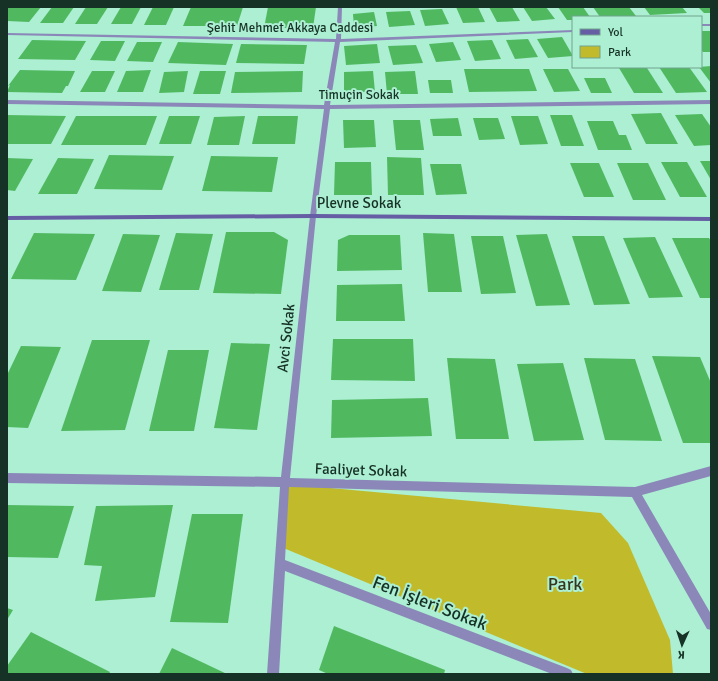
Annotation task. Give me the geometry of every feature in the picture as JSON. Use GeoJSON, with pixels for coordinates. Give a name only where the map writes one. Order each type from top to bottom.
{"type":"FeatureCollection","features":[{"type":"Feature","properties":{"kind":"street","name":"Avci Sokak"},"geometry":{"type":"LineString","coordinates":[[273,674],[284,482],[313,216],[327,107],[338,41],[340,7]]}},
{"type":"Feature","properties":{"kind":"street","name":"Şehit Mehmet Akkaya Caddesi"},"geometry":{"type":"LineString","coordinates":[[7,34],[338,41],[572,31]]}},
{"type":"Feature","properties":{"kind":"street","name":"Timuçin Sokak"},"geometry":{"type":"LineString","coordinates":[[7,102],[327,107],[711,102]]}},
{"type":"Feature","properties":{"kind":"street","name":"Plevne Sokak"},"geometry":{"type":"LineString","coordinates":[[7,218],[313,216],[711,219]]}},
{"type":"Feature","properties":{"kind":"street","name":"Faaliyet Sokak"},"geometry":{"type":"LineString","coordinates":[[7,478],[284,482],[635,492],[711,471]]}},
{"type":"Feature","properties":{"kind":"street"},"geometry":{"type":"LineString","coordinates":[[635,492],[711,625]]}},
{"type":"Feature","properties":{"kind":"street","name":"Fen İşleri Sokak"},"geometry":{"type":"LineString","coordinates":[[280,564],[567,674]]}},
{"type":"Feature","properties":{"kind":"green space","name":"Park"},"geometry":{"type":"Polygon","coordinates":[[[287,484],[601,513],[628,543],[670,640],[673,674],[587,674],[281,547],[287,484]]]}},
{"type":"Feature","properties":{"kind":"building"},"geometry":{"type":"Polygon","coordinates":[[[7,7],[41,7],[29,22],[7,21],[7,7]]]}},
{"type":"Feature","properties":{"kind":"building"},"geometry":{"type":"Polygon","coordinates":[[[52,7],[74,7],[63,23],[40,23],[52,7]]]}},
{"type":"Feature","properties":{"kind":"building"},"geometry":{"type":"Polygon","coordinates":[[[86,7],[108,7],[97,24],[75,24],[86,7]]]}},
{"type":"Feature","properties":{"kind":"building"},"geometry":{"type":"Polygon","coordinates":[[[121,7],[141,7],[132,24],[111,24],[121,7]]]}},
{"type":"Feature","properties":{"kind":"building"},"geometry":{"type":"Polygon","coordinates":[[[153,7],[174,7],[166,25],[144,25],[153,7]]]}},
{"type":"Feature","properties":{"kind":"building"},"geometry":{"type":"Polygon","coordinates":[[[191,7],[243,7],[237,26],[183,26],[191,7]]]}},
{"type":"Feature","properties":{"kind":"building"},"geometry":{"type":"Polygon","coordinates":[[[268,7],[316,7],[313,28],[264,28],[268,7]]]}},
{"type":"Feature","properties":{"kind":"building"},"geometry":{"type":"Polygon","coordinates":[[[456,7],[478,7],[485,22],[463,23],[456,7]]]}},
{"type":"Feature","properties":{"kind":"building"},"geometry":{"type":"Polygon","coordinates":[[[489,7],[512,7],[520,21],[497,22],[489,7]]]}},
{"type":"Feature","properties":{"kind":"building"},"geometry":{"type":"Polygon","coordinates":[[[523,7],[546,7],[555,19],[532,21],[523,7]]]}},
{"type":"Feature","properties":{"kind":"building"},"geometry":{"type":"Polygon","coordinates":[[[558,7],[583,7],[589,16],[572,16],[572,20],[567,20],[558,7]]]}},
{"type":"Feature","properties":{"kind":"building"},"geometry":{"type":"Polygon","coordinates":[[[593,7],[629,7],[636,16],[599,16],[593,7]]]}},
{"type":"Feature","properties":{"kind":"building"},"geometry":{"type":"Polygon","coordinates":[[[644,7],[682,7],[687,13],[650,15],[644,7]]]}},
{"type":"Feature","properties":{"kind":"building"},"geometry":{"type":"Polygon","coordinates":[[[698,7],[711,7],[711,13],[704,13],[698,7]]]}},
{"type":"Feature","properties":{"kind":"building"},"geometry":{"type":"Polygon","coordinates":[[[442,9],[449,24],[425,26],[420,10],[442,9]]]}},
{"type":"Feature","properties":{"kind":"building"},"geometry":{"type":"Polygon","coordinates":[[[410,11],[415,25],[389,27],[386,12],[410,11]]]}},
{"type":"Feature","properties":{"kind":"building"},"geometry":{"type":"Polygon","coordinates":[[[374,12],[377,26],[354,28],[353,14],[374,12]]]}},
{"type":"Feature","properties":{"kind":"building"},"geometry":{"type":"Polygon","coordinates":[[[702,31],[711,31],[711,52],[703,52],[702,31]]]}},
{"type":"Feature","properties":{"kind":"building"},"geometry":{"type":"Polygon","coordinates":[[[562,37],[572,56],[548,58],[537,39],[562,37]]]}},
{"type":"Feature","properties":{"kind":"building"},"geometry":{"type":"Polygon","coordinates":[[[528,39],[538,57],[515,59],[506,40],[528,39]]]}},
{"type":"Feature","properties":{"kind":"building"},"geometry":{"type":"Polygon","coordinates":[[[32,40],[86,41],[75,60],[18,59],[32,40]]]}},
{"type":"Feature","properties":{"kind":"building"},"geometry":{"type":"Polygon","coordinates":[[[492,40],[501,59],[475,61],[467,41],[492,40]]]}},
{"type":"Feature","properties":{"kind":"building"},"geometry":{"type":"Polygon","coordinates":[[[101,41],[125,41],[115,61],[90,60],[101,41]]]}},
{"type":"Feature","properties":{"kind":"building"},"geometry":{"type":"Polygon","coordinates":[[[137,42],[162,42],[153,62],[127,61],[137,42]]]}},
{"type":"Feature","properties":{"kind":"building"},"geometry":{"type":"Polygon","coordinates":[[[178,42],[233,44],[226,65],[168,63],[178,42]]]}},
{"type":"Feature","properties":{"kind":"building"},"geometry":{"type":"Polygon","coordinates":[[[453,42],[461,60],[436,62],[429,44],[453,42]]]}},
{"type":"Feature","properties":{"kind":"building"},"geometry":{"type":"Polygon","coordinates":[[[241,44],[307,45],[304,64],[236,63],[241,44]]]}},
{"type":"Feature","properties":{"kind":"building"},"geometry":{"type":"Polygon","coordinates":[[[377,44],[380,63],[346,65],[344,46],[377,44]]]}},
{"type":"Feature","properties":{"kind":"building"},"geometry":{"type":"Polygon","coordinates":[[[416,45],[423,63],[393,65],[388,46],[416,45]]]}},
{"type":"Feature","properties":{"kind":"building"},"geometry":{"type":"Polygon","coordinates":[[[711,66],[711,83],[700,68],[711,66]]]}},
{"type":"Feature","properties":{"kind":"building"},"geometry":{"type":"Polygon","coordinates":[[[619,68],[647,68],[663,93],[634,93],[619,68]]]}},
{"type":"Feature","properties":{"kind":"building"},"geometry":{"type":"Polygon","coordinates":[[[660,68],[690,68],[707,92],[676,93],[660,68]]]}},
{"type":"Feature","properties":{"kind":"building"},"geometry":{"type":"Polygon","coordinates":[[[464,69],[529,69],[537,91],[469,92],[464,69]]]}},
{"type":"Feature","properties":{"kind":"building"},"geometry":{"type":"Polygon","coordinates":[[[543,69],[568,69],[580,91],[554,92],[543,69]]]}},
{"type":"Feature","properties":{"kind":"building"},"geometry":{"type":"Polygon","coordinates":[[[20,70],[75,71],[68,86],[66,86],[62,93],[7,92],[10,85],[8,86],[20,70]]]}},
{"type":"Feature","properties":{"kind":"building"},"geometry":{"type":"Polygon","coordinates":[[[151,70],[143,92],[117,92],[126,71],[151,70]]]}},
{"type":"Feature","properties":{"kind":"building"},"geometry":{"type":"Polygon","coordinates":[[[92,71],[115,71],[105,92],[80,92],[92,71]]]}},
{"type":"Feature","properties":{"kind":"building"},"geometry":{"type":"Polygon","coordinates":[[[188,71],[184,92],[159,93],[164,72],[188,71]]]}},
{"type":"Feature","properties":{"kind":"building"},"geometry":{"type":"Polygon","coordinates":[[[200,71],[226,71],[220,94],[193,94],[200,71]]]}},
{"type":"Feature","properties":{"kind":"building"},"geometry":{"type":"Polygon","coordinates":[[[303,71],[302,92],[231,93],[235,72],[303,71]]]}},
{"type":"Feature","properties":{"kind":"building"},"geometry":{"type":"Polygon","coordinates":[[[373,71],[375,92],[344,92],[344,72],[373,71]]]}},
{"type":"Feature","properties":{"kind":"building"},"geometry":{"type":"Polygon","coordinates":[[[415,71],[418,94],[387,94],[385,72],[415,71]]]}},
{"type":"Feature","properties":{"kind":"building"},"geometry":{"type":"Polygon","coordinates":[[[584,78],[605,78],[612,93],[591,93],[584,78]]]}},
{"type":"Feature","properties":{"kind":"building"},"geometry":{"type":"Polygon","coordinates":[[[428,80],[451,80],[453,93],[430,93],[428,80]]]}},
{"type":"Feature","properties":{"kind":"building"},"geometry":{"type":"Polygon","coordinates":[[[661,113],[678,144],[646,144],[631,114],[661,113]]]}},
{"type":"Feature","properties":{"kind":"building"},"geometry":{"type":"Polygon","coordinates":[[[702,114],[711,127],[711,145],[694,146],[675,115],[702,114]]]}},
{"type":"Feature","properties":{"kind":"building"},"geometry":{"type":"Polygon","coordinates":[[[7,115],[66,116],[51,144],[7,144],[7,115]]]}},
{"type":"Feature","properties":{"kind":"building"},"geometry":{"type":"Polygon","coordinates":[[[550,115],[572,115],[584,146],[561,146],[550,115]]]}},
{"type":"Feature","properties":{"kind":"building"},"geometry":{"type":"Polygon","coordinates":[[[76,116],[157,116],[146,145],[61,145],[76,116]]]}},
{"type":"Feature","properties":{"kind":"building"},"geometry":{"type":"Polygon","coordinates":[[[169,116],[200,116],[191,144],[159,144],[169,116]]]}},
{"type":"Feature","properties":{"kind":"building"},"geometry":{"type":"Polygon","coordinates":[[[245,116],[239,145],[207,145],[214,117],[245,116]]]}},
{"type":"Feature","properties":{"kind":"building"},"geometry":{"type":"Polygon","coordinates":[[[258,116],[298,116],[295,144],[252,144],[258,116]]]}},
{"type":"Feature","properties":{"kind":"building"},"geometry":{"type":"Polygon","coordinates":[[[511,116],[538,116],[548,144],[520,145],[511,116]]]}},
{"type":"Feature","properties":{"kind":"building"},"geometry":{"type":"Polygon","coordinates":[[[458,118],[462,136],[433,136],[430,119],[458,118]]]}},
{"type":"Feature","properties":{"kind":"building"},"geometry":{"type":"Polygon","coordinates":[[[473,118],[498,118],[505,139],[479,140],[473,118]]]}},
{"type":"Feature","properties":{"kind":"building"},"geometry":{"type":"Polygon","coordinates":[[[343,120],[374,120],[376,147],[344,148],[343,120]]]}},
{"type":"Feature","properties":{"kind":"building"},"geometry":{"type":"Polygon","coordinates":[[[393,120],[420,120],[424,150],[396,150],[393,120]]]}},
{"type":"Feature","properties":{"kind":"building"},"geometry":{"type":"Polygon","coordinates":[[[587,121],[613,121],[619,135],[626,135],[632,150],[598,150],[587,121]]]}},
{"type":"Feature","properties":{"kind":"building"},"geometry":{"type":"Polygon","coordinates":[[[109,155],[174,156],[162,190],[94,189],[109,155]]]}},
{"type":"Feature","properties":{"kind":"building"},"geometry":{"type":"Polygon","coordinates":[[[211,156],[278,157],[272,192],[202,191],[211,156]]]}},
{"type":"Feature","properties":{"kind":"building"},"geometry":{"type":"Polygon","coordinates":[[[387,157],[421,158],[424,195],[388,195],[387,157]]]}},
{"type":"Feature","properties":{"kind":"building"},"geometry":{"type":"Polygon","coordinates":[[[7,158],[33,159],[15,191],[7,190],[7,158]]]}},
{"type":"Feature","properties":{"kind":"building"},"geometry":{"type":"Polygon","coordinates":[[[58,158],[94,159],[77,194],[38,194],[58,158]]]}},
{"type":"Feature","properties":{"kind":"building"},"geometry":{"type":"Polygon","coordinates":[[[700,161],[711,161],[711,180],[700,161]]]}},
{"type":"Feature","properties":{"kind":"building"},"geometry":{"type":"Polygon","coordinates":[[[335,162],[371,162],[372,195],[334,195],[335,162]]]}},
{"type":"Feature","properties":{"kind":"building"},"geometry":{"type":"Polygon","coordinates":[[[661,162],[687,162],[707,197],[680,197],[661,162]]]}},
{"type":"Feature","properties":{"kind":"building"},"geometry":{"type":"Polygon","coordinates":[[[570,163],[599,163],[614,197],[584,197],[570,163]]]}},
{"type":"Feature","properties":{"kind":"building"},"geometry":{"type":"Polygon","coordinates":[[[617,163],[648,163],[666,200],[633,200],[617,163]]]}},
{"type":"Feature","properties":{"kind":"building"},"geometry":{"type":"Polygon","coordinates":[[[430,164],[461,164],[467,194],[436,195],[430,164]]]}},
{"type":"Feature","properties":{"kind":"building"},"geometry":{"type":"Polygon","coordinates":[[[226,232],[274,232],[288,240],[281,294],[213,293],[226,232]]]}},
{"type":"Feature","properties":{"kind":"building"},"geometry":{"type":"Polygon","coordinates":[[[34,233],[95,234],[76,280],[11,279],[34,233]]]}},
{"type":"Feature","properties":{"kind":"building"},"geometry":{"type":"Polygon","coordinates":[[[176,233],[213,234],[199,290],[159,290],[176,233]]]}},
{"type":"Feature","properties":{"kind":"building"},"geometry":{"type":"Polygon","coordinates":[[[423,233],[454,234],[462,292],[428,292],[423,233]]]}},
{"type":"Feature","properties":{"kind":"building"},"geometry":{"type":"Polygon","coordinates":[[[123,234],[160,235],[141,292],[102,291],[123,234]]]}},
{"type":"Feature","properties":{"kind":"building"},"geometry":{"type":"Polygon","coordinates":[[[547,234],[570,305],[536,306],[516,235],[547,234]]]}},
{"type":"Feature","properties":{"kind":"building"},"geometry":{"type":"Polygon","coordinates":[[[349,235],[400,235],[402,270],[337,271],[338,240],[349,235]]]}},
{"type":"Feature","properties":{"kind":"building"},"geometry":{"type":"Polygon","coordinates":[[[471,236],[503,236],[516,293],[481,294],[471,236]]]}},
{"type":"Feature","properties":{"kind":"building"},"geometry":{"type":"Polygon","coordinates":[[[572,236],[604,236],[630,304],[594,305],[572,236]]]}},
{"type":"Feature","properties":{"kind":"building"},"geometry":{"type":"Polygon","coordinates":[[[655,237],[683,297],[649,298],[623,238],[655,237]]]}},
{"type":"Feature","properties":{"kind":"building"},"geometry":{"type":"Polygon","coordinates":[[[672,238],[709,238],[711,241],[711,298],[700,298],[672,238]]]}},
{"type":"Feature","properties":{"kind":"building"},"geometry":{"type":"Polygon","coordinates":[[[402,284],[405,321],[336,321],[337,285],[402,284]]]}},
{"type":"Feature","properties":{"kind":"building"},"geometry":{"type":"Polygon","coordinates":[[[333,339],[413,339],[415,381],[331,380],[333,339]]]}},
{"type":"Feature","properties":{"kind":"building"},"geometry":{"type":"Polygon","coordinates":[[[92,340],[150,340],[125,430],[61,431],[92,340]]]}},
{"type":"Feature","properties":{"kind":"building"},"geometry":{"type":"Polygon","coordinates":[[[231,343],[270,344],[257,430],[214,428],[231,343]]]}},
{"type":"Feature","properties":{"kind":"building"},"geometry":{"type":"Polygon","coordinates":[[[21,346],[61,347],[28,428],[7,427],[7,375],[21,346]]]}},
{"type":"Feature","properties":{"kind":"building"},"geometry":{"type":"Polygon","coordinates":[[[168,350],[209,350],[194,431],[149,431],[168,350]]]}},
{"type":"Feature","properties":{"kind":"building"},"geometry":{"type":"Polygon","coordinates":[[[652,356],[700,357],[711,383],[711,443],[683,443],[652,356]]]}},
{"type":"Feature","properties":{"kind":"building"},"geometry":{"type":"Polygon","coordinates":[[[447,358],[495,359],[509,439],[456,439],[447,358]]]}},
{"type":"Feature","properties":{"kind":"building"},"geometry":{"type":"Polygon","coordinates":[[[584,358],[635,359],[662,441],[605,440],[584,358]]]}},
{"type":"Feature","properties":{"kind":"building"},"geometry":{"type":"Polygon","coordinates":[[[563,363],[584,440],[534,441],[517,364],[563,363]]]}},
{"type":"Feature","properties":{"kind":"building"},"geometry":{"type":"Polygon","coordinates":[[[428,398],[432,436],[331,438],[332,400],[428,398]]]}},
{"type":"Feature","properties":{"kind":"building"},"geometry":{"type":"Polygon","coordinates":[[[7,505],[74,506],[58,558],[7,557],[7,505]]]}},
{"type":"Feature","properties":{"kind":"building"},"geometry":{"type":"Polygon","coordinates":[[[173,505],[155,597],[95,601],[102,566],[84,565],[96,506],[173,505]]]}},
{"type":"Feature","properties":{"kind":"building"},"geometry":{"type":"Polygon","coordinates":[[[192,514],[243,514],[228,623],[170,622],[192,514]]]}},
{"type":"Feature","properties":{"kind":"building"},"geometry":{"type":"Polygon","coordinates":[[[7,608],[13,610],[7,620],[7,608]]]}},
{"type":"Feature","properties":{"kind":"building"},"geometry":{"type":"Polygon","coordinates":[[[334,626],[445,670],[444,674],[328,674],[319,670],[334,626]]]}},
{"type":"Feature","properties":{"kind":"building"},"geometry":{"type":"Polygon","coordinates":[[[31,632],[110,672],[109,674],[7,674],[7,666],[31,632]]]}},
{"type":"Feature","properties":{"kind":"building"},"geometry":{"type":"Polygon","coordinates":[[[172,648],[227,674],[159,674],[172,648]]]}}]}
